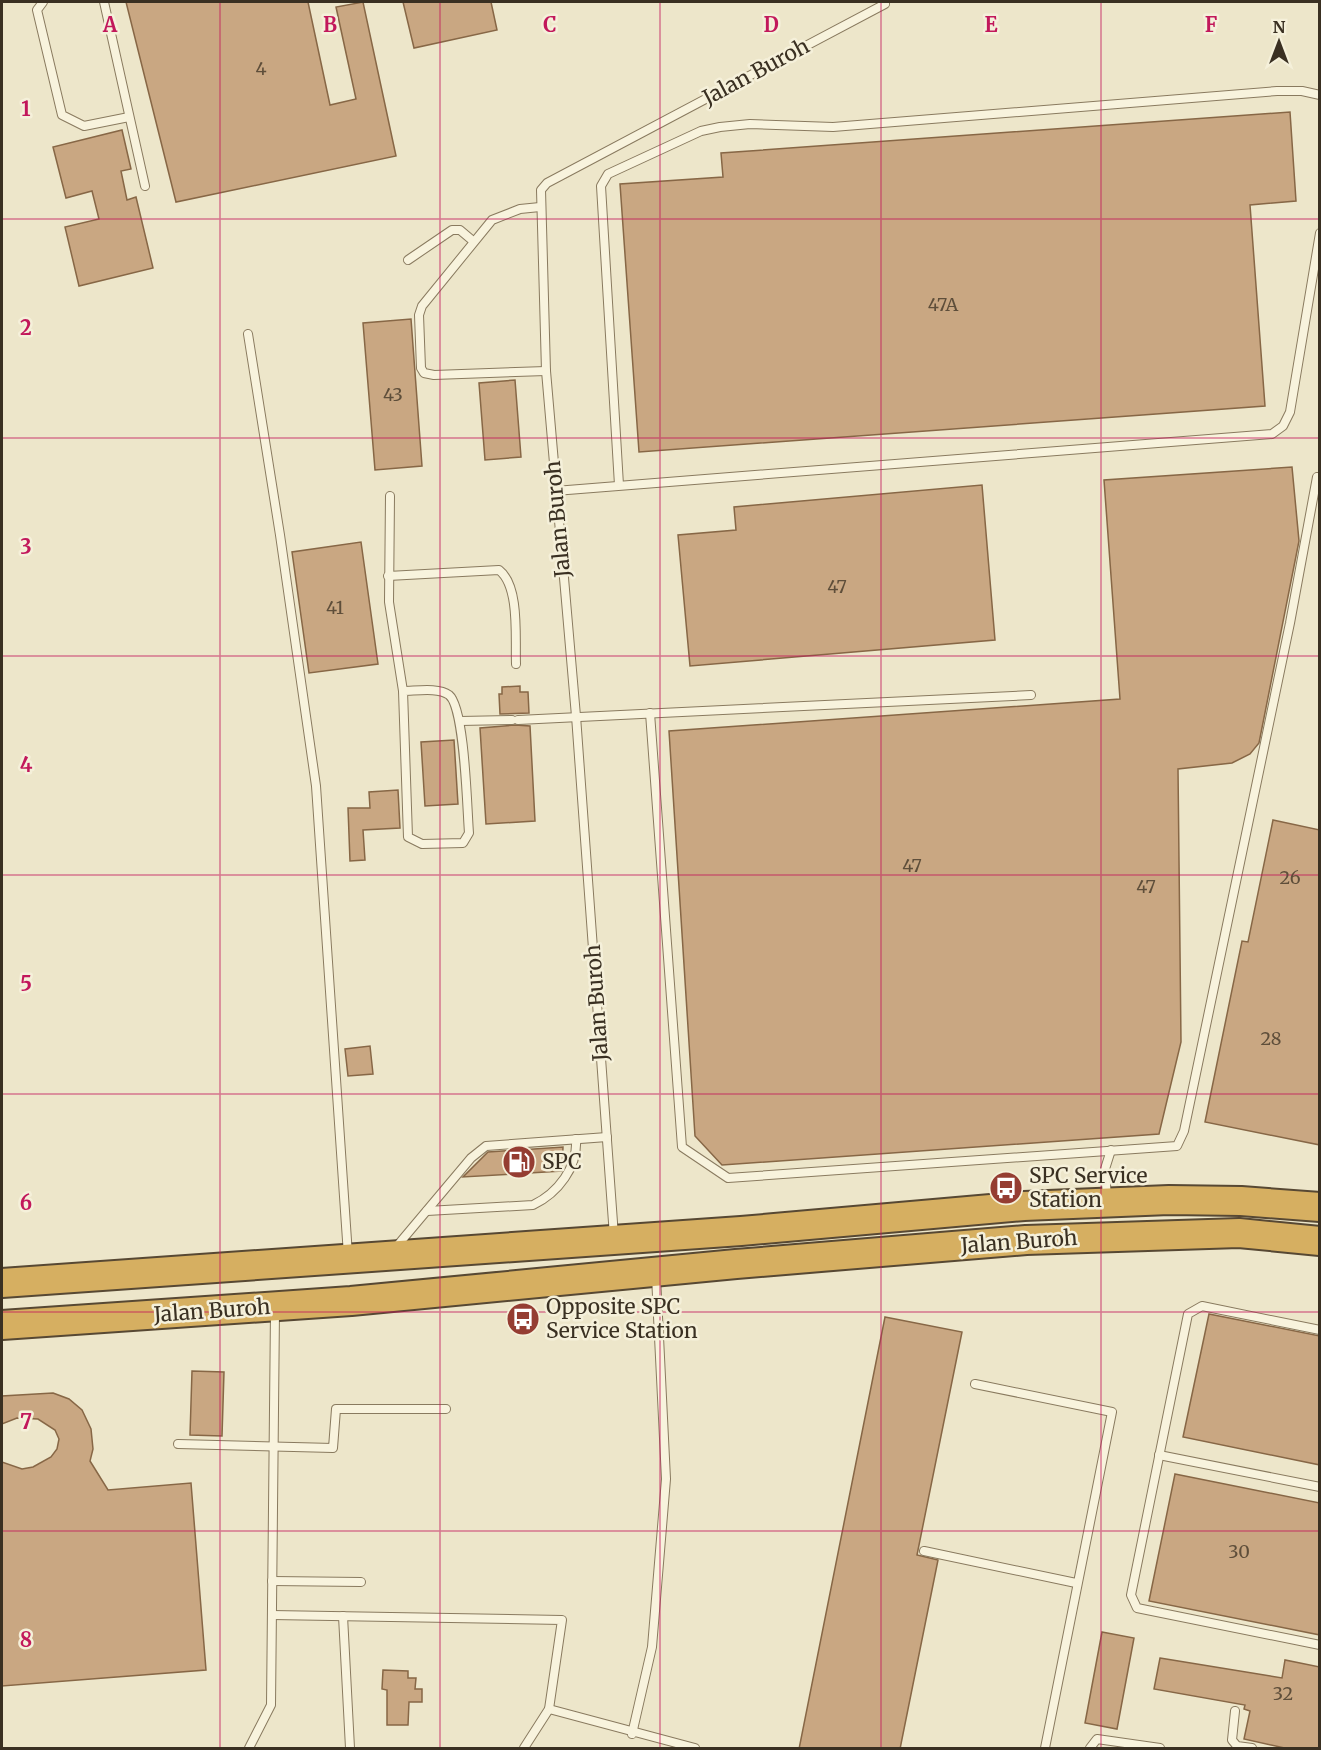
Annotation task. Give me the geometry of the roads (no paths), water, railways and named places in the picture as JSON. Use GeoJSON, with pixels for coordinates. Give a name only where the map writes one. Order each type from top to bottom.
{"type":"FeatureCollection","features":[{"type":"Feature","properties":{"kind":"highway","name":"Jalan Buroh"},"geometry":{"type":"LineString","coordinates":[[2,1283],[389,1256],[1024,1206],[1241,1201],[1320,1207]]}},
{"type":"Feature","properties":{"kind":"highway","name":"Jalan Buroh"},"geometry":{"type":"LineString","coordinates":[[2,1325],[275,1306],[1038,1240],[1239,1233],[1320,1241]]}},
{"type":"Feature","properties":{"kind":"lane"},"geometry":{"type":"LineString","coordinates":[[44,2],[37,10],[62,115],[84,126],[129,117]]}},
{"type":"Feature","properties":{"kind":"lane"},"geometry":{"type":"LineString","coordinates":[[104,2],[145,186]]}},
{"type":"Feature","properties":{"kind":"lane","name":"Jalan Buroh"},"geometry":{"type":"LineString","coordinates":[[614,1239],[576,716],[546,371],[541,190],[547,183],[885,3]]}},
{"type":"Feature","properties":{"kind":"lane"},"geometry":{"type":"LineString","coordinates":[[619,485],[601,186],[608,174],[702,131],[740,125],[833,127],[1277,91],[1302,91],[1320,95]]}},
{"type":"Feature","properties":{"kind":"lane"},"geometry":{"type":"LineString","coordinates":[[540,207],[502,214],[492,220],[422,306],[419,315],[421,368],[424,373],[434,375],[546,371]]}},
{"type":"Feature","properties":{"kind":"lane"},"geometry":{"type":"LineString","coordinates":[[408,260],[452,230],[460,230],[473,241]]}},
{"type":"Feature","properties":{"kind":"lane"},"geometry":{"type":"LineString","coordinates":[[555,490],[1272,434],[1283,426],[1290,412],[1320,233]]}},
{"type":"Feature","properties":{"kind":"lane"},"geometry":{"type":"LineString","coordinates":[[248,334],[316,786],[348,1259]]}},
{"type":"Feature","properties":{"kind":"lane"},"geometry":{"type":"LineString","coordinates":[[650,713],[682,1147],[728,1178],[1111,1150],[1134,1151],[1178,1146],[1182,1139],[1290,623],[1317,477]]}},
{"type":"Feature","properties":{"kind":"lane"},"geometry":{"type":"LineString","coordinates":[[390,496],[389,602],[403,691],[408,837],[422,844],[463,843],[469,833],[460,721],[452,699],[447,694],[403,691]]}},
{"type":"Feature","properties":{"kind":"lane"},"geometry":{"type":"LineString","coordinates":[[388,576],[499,570],[508,577],[512,590],[516,664]]}},
{"type":"Feature","properties":{"kind":"lane"},"geometry":{"type":"LineString","coordinates":[[460,721],[1031,695]]}},
{"type":"Feature","properties":{"kind":"lane"},"geometry":{"type":"LineString","coordinates":[[389,1256],[471,1158],[486,1146],[608,1137]]}},
{"type":"Feature","properties":{"kind":"lane"},"geometry":{"type":"LineString","coordinates":[[427,1211],[533,1205],[544,1199],[575,1163],[576,1140]]}},
{"type":"Feature","properties":{"kind":"lane"},"geometry":{"type":"LineString","coordinates":[[1108,1203],[1106,1169],[1111,1150]]}},
{"type":"Feature","properties":{"kind":"lane"},"geometry":{"type":"LineString","coordinates":[[632,1734],[652,1647],[666,1479],[656,1272]]}},
{"type":"Feature","properties":{"kind":"lane"},"geometry":{"type":"LineString","coordinates":[[249,1749],[271,1705],[275,1306]]}},
{"type":"Feature","properties":{"kind":"lane"},"geometry":{"type":"LineString","coordinates":[[1320,1330],[1202,1306],[1194,1308],[1188,1314],[1131,1595],[1137,1608],[1320,1645]]}},
{"type":"Feature","properties":{"kind":"lane"},"geometry":{"type":"LineString","coordinates":[[975,1383],[1112,1412],[1076,1583],[1045,1749]]}},
{"type":"Feature","properties":{"kind":"lane"},"geometry":{"type":"LineString","coordinates":[[178,1444],[333,1448],[336,1409],[446,1409]]}},
{"type":"Feature","properties":{"kind":"lane"},"geometry":{"type":"LineString","coordinates":[[1160,1455],[1320,1487]]}},
{"type":"Feature","properties":{"kind":"lane"},"geometry":{"type":"LineString","coordinates":[[924,1551],[1076,1583]]}},
{"type":"Feature","properties":{"kind":"lane"},"geometry":{"type":"LineString","coordinates":[[272,1581],[361,1582]]}},
{"type":"Feature","properties":{"kind":"lane"},"geometry":{"type":"LineString","coordinates":[[272,1615],[562,1620],[549,1709],[524,1749]]}},
{"type":"Feature","properties":{"kind":"lane"},"geometry":{"type":"LineString","coordinates":[[343,1616],[350,1749]]}},
{"type":"Feature","properties":{"kind":"lane"},"geometry":{"type":"LineString","coordinates":[[549,1709],[664,1745],[695,1749]]}},
{"type":"Feature","properties":{"kind":"lane"},"geometry":{"type":"LineString","coordinates":[[1235,1711],[1232,1740],[1237,1746],[1252,1749]]}},
{"type":"Feature","properties":{"kind":"lane"},"geometry":{"type":"LineString","coordinates":[[1090,1749],[1097,1739],[1160,1749]]}},
{"type":"Feature","properties":{"kind":"place","name":"SPC"},"geometry":{"type":"Point","coordinates":[519,1162]}},
{"type":"Feature","properties":{"kind":"place","name":"SPC Service Station"},"geometry":{"type":"Point","coordinates":[1006,1188]}},
{"type":"Feature","properties":{"kind":"place","name":"Opposite SPC Service Station"},"geometry":{"type":"Point","coordinates":[523,1319]}}]}
